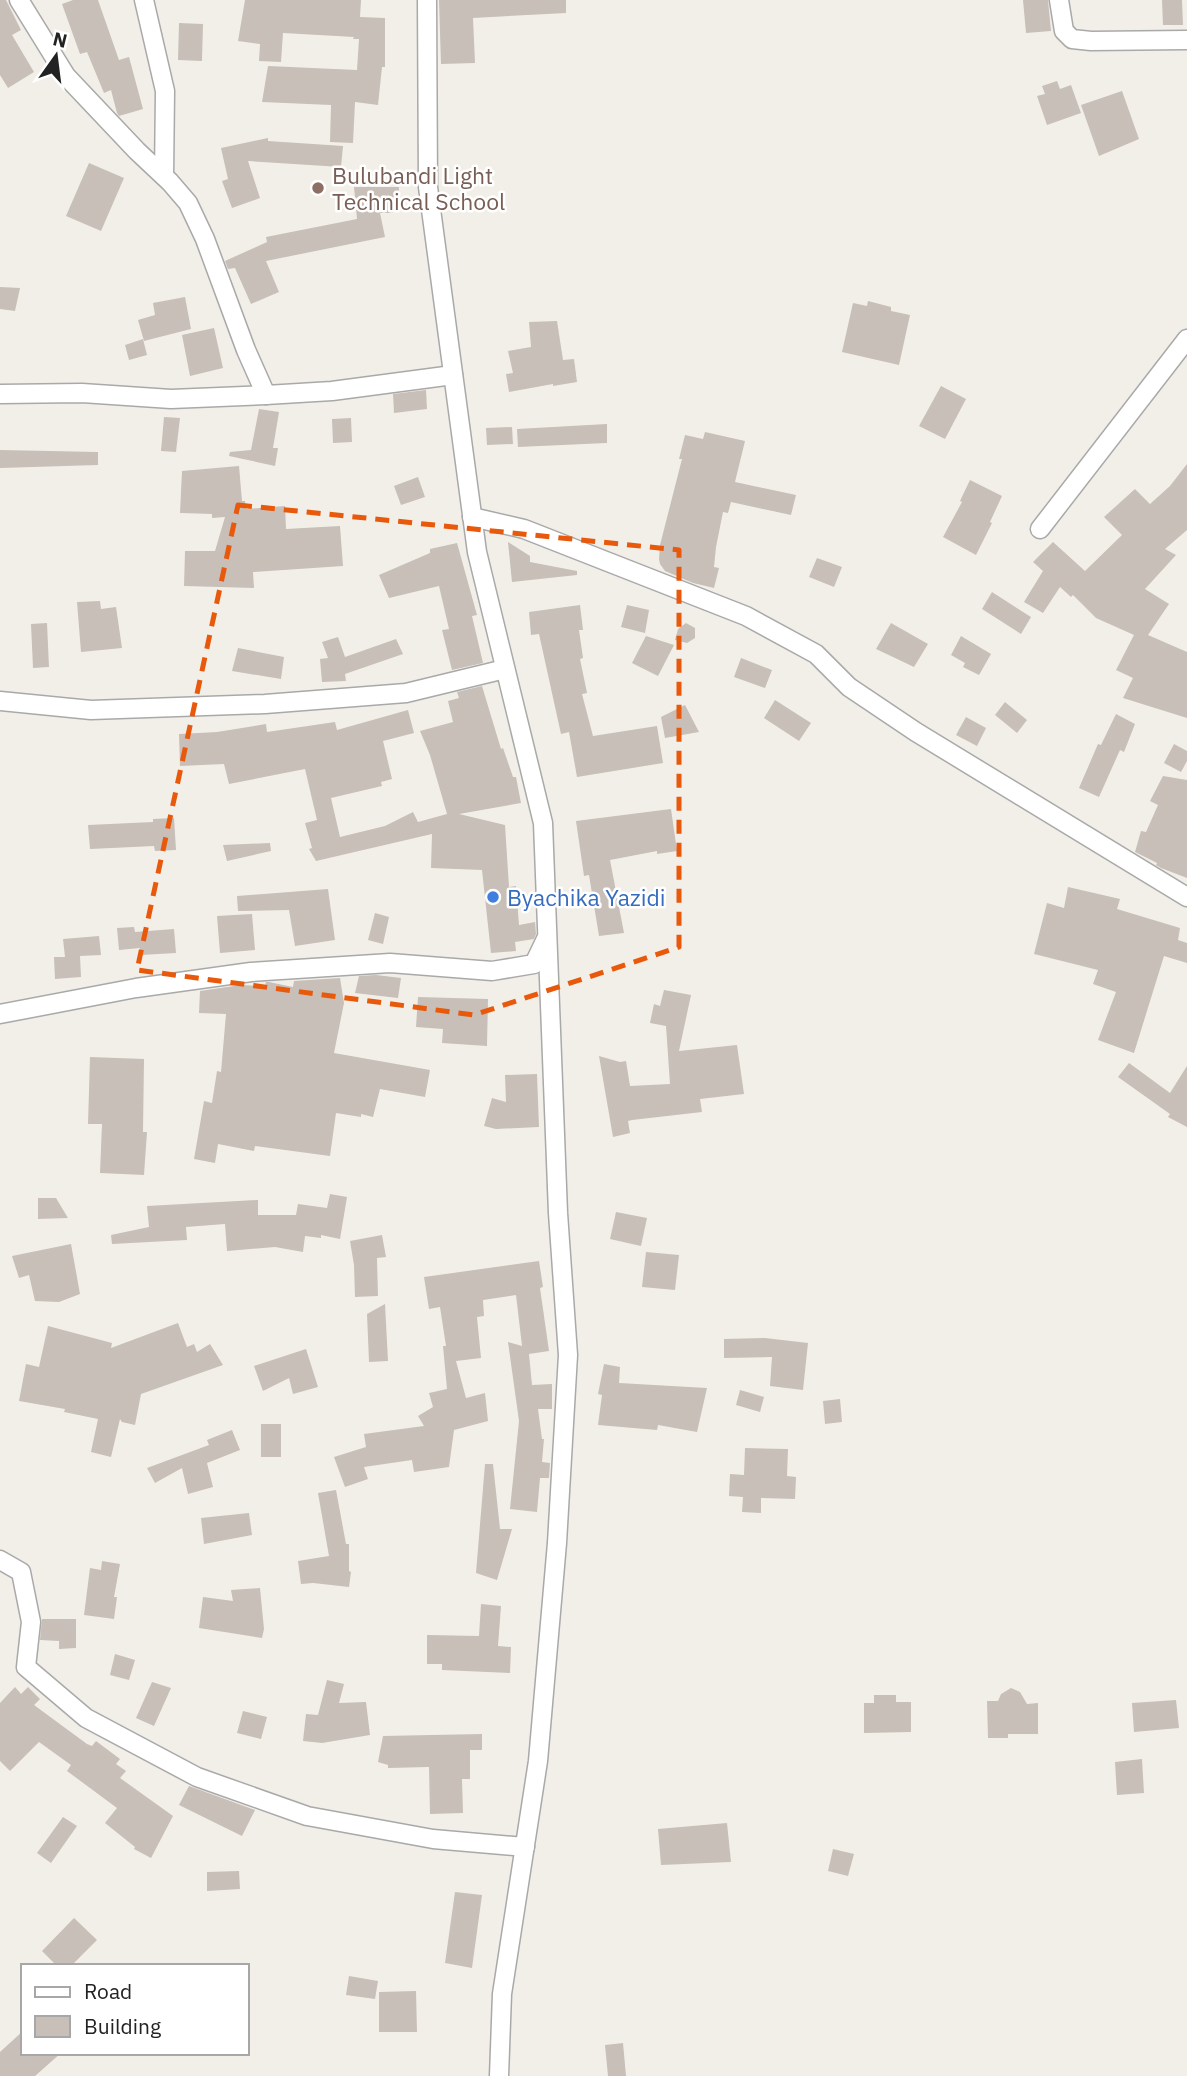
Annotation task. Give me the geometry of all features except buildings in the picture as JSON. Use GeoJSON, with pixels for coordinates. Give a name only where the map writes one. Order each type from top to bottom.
{"type":"FeatureCollection","features":[{"type":"Feature","properties":{"kind":"street"},"geometry":{"type":"LineString","coordinates":[[19,0],[66,76],[188,204],[205,239],[246,350],[266,395]]}},
{"type":"Feature","properties":{"kind":"street"},"geometry":{"type":"LineString","coordinates":[[144,0],[165,91],[164,176]]}},
{"type":"Feature","properties":{"kind":"street"},"geometry":{"type":"LineString","coordinates":[[427,0],[428,187],[472,517],[477,552],[543,823],[558,1213],[568,1355],[557,1543],[540,1748],[502,1994],[499,2076]]}},
{"type":"Feature","properties":{"kind":"street"},"geometry":{"type":"LineString","coordinates":[[1059,0],[1064,31],[1072,39],[1187,40]]}},
{"type":"Feature","properties":{"kind":"street"},"geometry":{"type":"LineString","coordinates":[[1040,529],[1187,339]]}},
{"type":"Feature","properties":{"kind":"street"},"geometry":{"type":"LineString","coordinates":[[0,394],[82,393],[171,399],[266,395],[332,391],[453,374]]}},
{"type":"Feature","properties":{"kind":"street"},"geometry":{"type":"LineString","coordinates":[[472,517],[524,529],[746,616],[816,654],[849,687],[916,732],[1187,897]]}},
{"type":"Feature","properties":{"kind":"street"},"geometry":{"type":"LineString","coordinates":[[0,701],[91,710],[265,704],[405,693],[505,668]]}},
{"type":"Feature","properties":{"kind":"street"},"geometry":{"type":"LineString","coordinates":[[0,1014],[136,988],[251,971],[390,963],[492,971],[534,964],[548,936]]}},
{"type":"Feature","properties":{"kind":"street"},"geometry":{"type":"LineString","coordinates":[[0,1560],[21,1572],[31,1622],[26,1667],[86,1718],[197,1777],[307,1816],[433,1839],[525,1847]]}},
{"type":"Feature","properties":{"kind":"highlighted area"},"geometry":{"type":"Polygon","coordinates":[[[238,505],[679,550],[679,947],[474,1015],[137,970],[238,505]]]}},
{"type":"Feature","properties":{"kind":"place","name":"Bulubandi Light Technical School"},"geometry":{"type":"Point","coordinates":[318,188]}},
{"type":"Feature","properties":{"kind":"place","name":"Byachika Yazidi"},"geometry":{"type":"Point","coordinates":[493,897]}}]}
